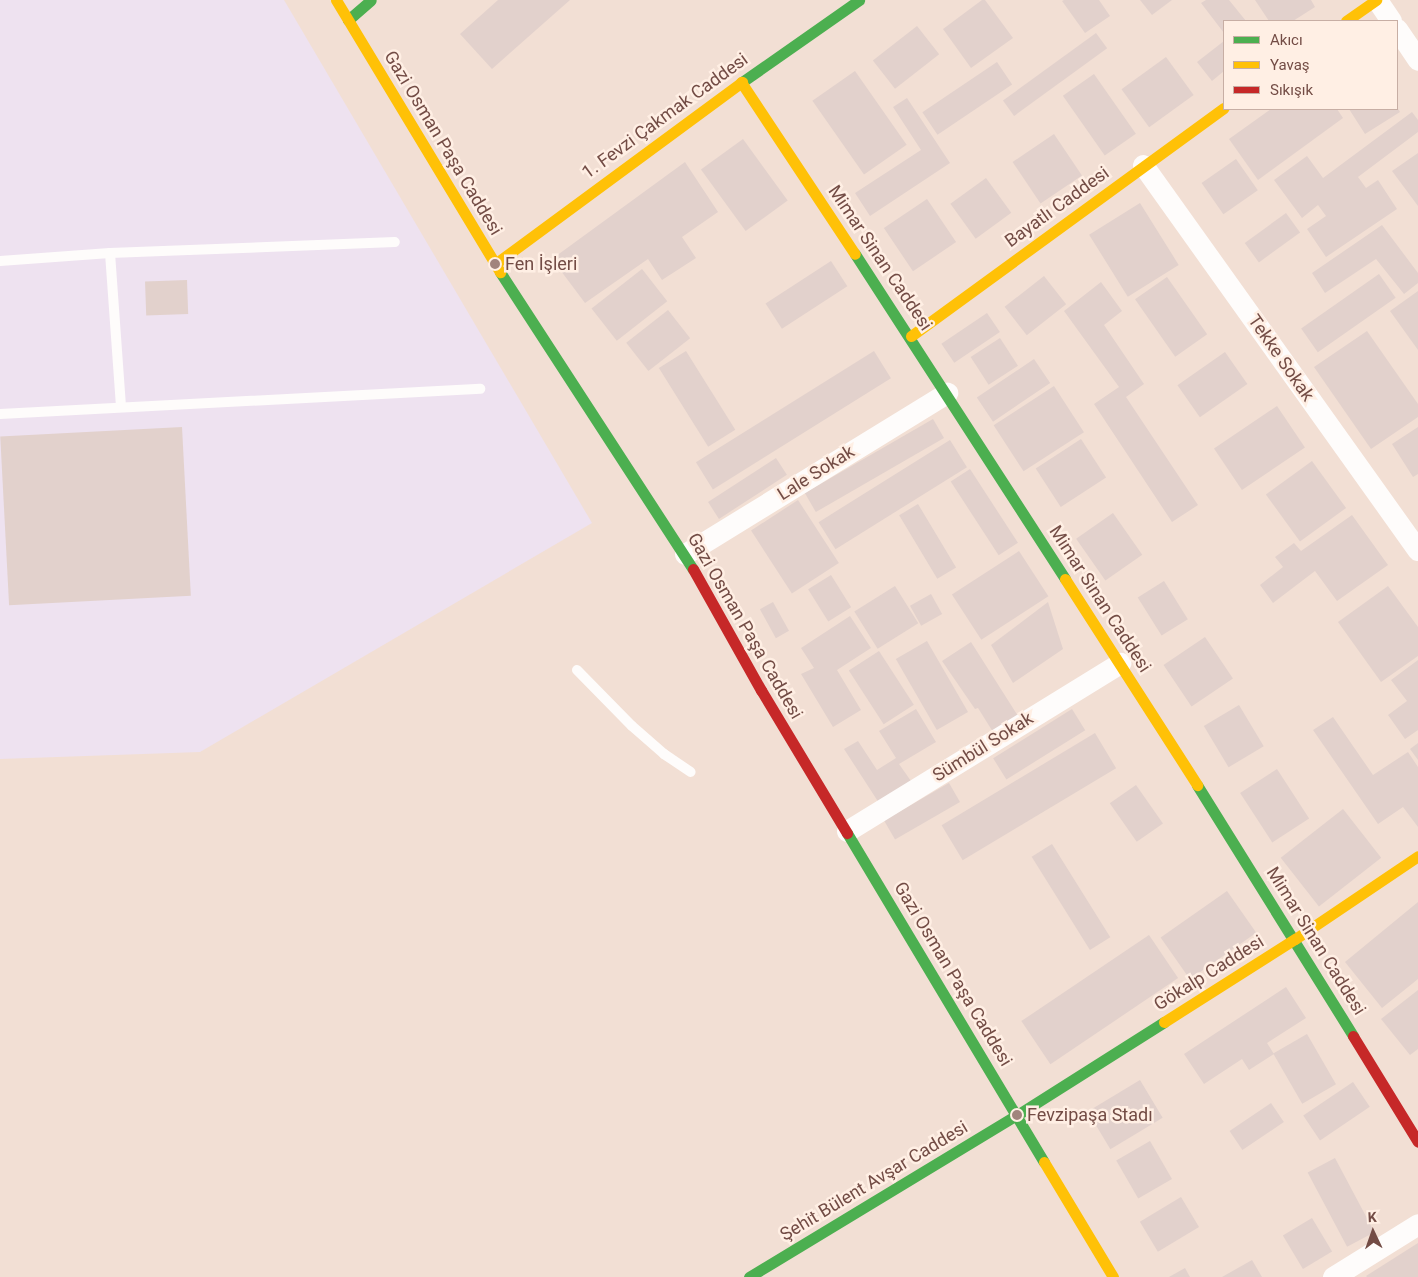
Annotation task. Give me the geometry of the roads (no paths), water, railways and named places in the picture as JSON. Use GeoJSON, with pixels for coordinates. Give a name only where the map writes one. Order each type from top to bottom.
{"type":"FeatureCollection","features":[{"type":"Feature","properties":{"kind":"street","name":"Gazi Osman Paşa Caddesi"},"geometry":{"type":"LineString","coordinates":[[336,0],[495,264],[635,482],[686,554],[761,690],[1018,1115],[1113,1277]]}},
{"type":"Feature","properties":{"kind":"street"},"geometry":{"type":"LineString","coordinates":[[348,20],[371,0]]}},
{"type":"Feature","properties":{"kind":"street","name":"1. Fevzi Çakmak Caddesi"},"geometry":{"type":"LineString","coordinates":[[495,264],[740,82],[859,0]]}},
{"type":"Feature","properties":{"kind":"street"},"geometry":{"type":"LineString","coordinates":[[1347,20],[1376,0],[1390,20]]}},
{"type":"Feature","properties":{"kind":"street"},"geometry":{"type":"LineString","coordinates":[[1398,30],[1418,60]]}},
{"type":"Feature","properties":{"kind":"street","name":"Mimar Sinan Caddesi"},"geometry":{"type":"LineString","coordinates":[[740,82],[911,336],[1295,939],[1418,1142]]}},
{"type":"Feature","properties":{"kind":"street","name":"Bayatlı Caddesi"},"geometry":{"type":"LineString","coordinates":[[911,336],[1143,165],[1223,109]]}},
{"type":"Feature","properties":{"kind":"street","name":"Tekke Sokak"},"geometry":{"type":"LineString","coordinates":[[1143,165],[1418,550]]}},
{"type":"Feature","properties":{"kind":"street","name":"Lale Sokak"},"geometry":{"type":"LineString","coordinates":[[686,554],[947,393]]}},
{"type":"Feature","properties":{"kind":"street","name":"Sümbül Sokak"},"geometry":{"type":"LineString","coordinates":[[847,831],[1120,663]]}},
{"type":"Feature","properties":{"kind":"street","name":"Gökalp Caddesi"},"geometry":{"type":"LineString","coordinates":[[1018,1115],[1295,939],[1418,856]]}},
{"type":"Feature","properties":{"kind":"street","name":"Şehit Bülent Avşar Caddesi"},"geometry":{"type":"LineString","coordinates":[[749,1277],[1018,1115]]}},
{"type":"Feature","properties":{"kind":"street"},"geometry":{"type":"LineString","coordinates":[[1333,1277],[1418,1224]]}},
{"type":"Feature","properties":{"kind":"lane"},"geometry":{"type":"LineString","coordinates":[[0,261],[110,253],[395,242]]}},
{"type":"Feature","properties":{"kind":"lane"},"geometry":{"type":"LineString","coordinates":[[110,253],[122,406]]}},
{"type":"Feature","properties":{"kind":"lane"},"geometry":{"type":"LineString","coordinates":[[0,414],[122,406],[480,389]]}},
{"type":"Feature","properties":{"kind":"lane"},"geometry":{"type":"LineString","coordinates":[[577,670],[632,726],[664,754],[691,772]]}},
{"type":"Feature","properties":{"kind":"place","name":"Fen İşleri"},"geometry":{"type":"Point","coordinates":[495,264]}},
{"type":"Feature","properties":{"kind":"place","name":"Fevzipaşa Stadı"},"geometry":{"type":"Point","coordinates":[1017,1115]}}]}
